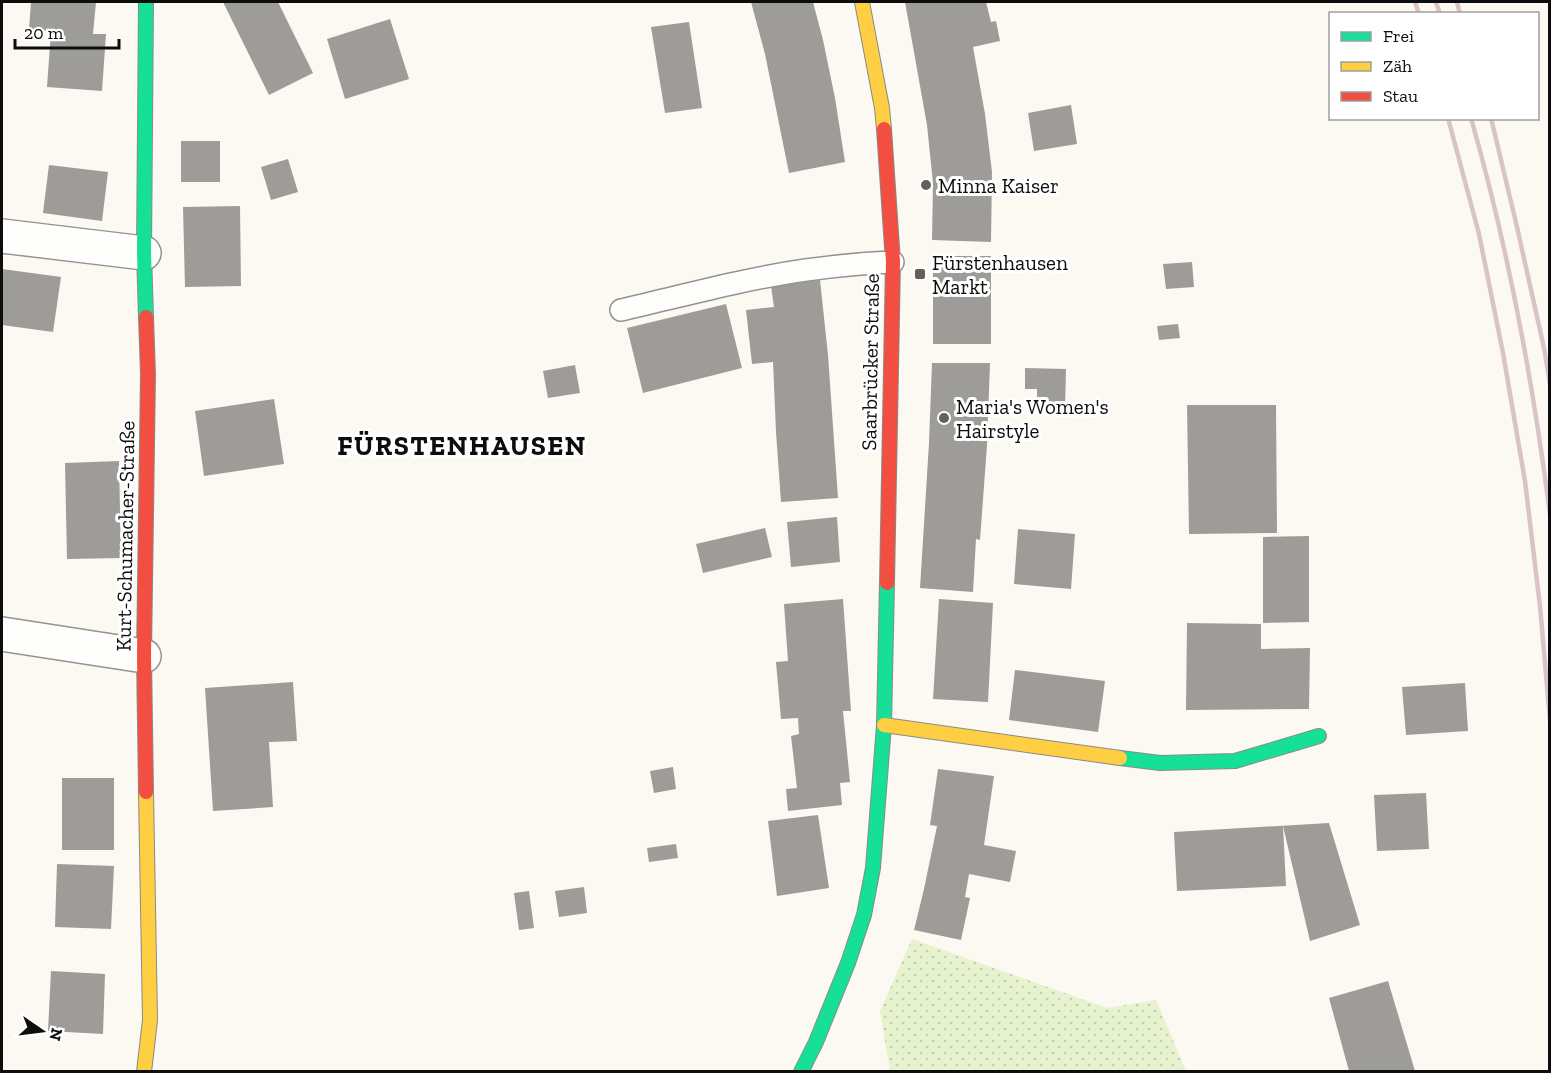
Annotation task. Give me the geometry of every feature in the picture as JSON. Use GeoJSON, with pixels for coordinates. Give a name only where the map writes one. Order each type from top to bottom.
{"type":"FeatureCollection","features":[{"type":"Feature","properties":{"kind":"street","name":"Kurt-Schumacher-Straße"},"geometry":{"type":"LineString","coordinates":[[144,1071],[150,1020],[144,656],[148,374],[144,253],[146,2]]}},
{"type":"Feature","properties":{"kind":"street","name":"Saarbrücker Straße"},"geometry":{"type":"LineString","coordinates":[[801,1071],[816,1042],[849,963],[864,915],[873,868],[884,725],[893,262],[882,108],[862,2]]}},
{"type":"Feature","properties":{"kind":"street"},"geometry":{"type":"LineString","coordinates":[[2,236],[144,253]]}},
{"type":"Feature","properties":{"kind":"street"},"geometry":{"type":"LineString","coordinates":[[2,634],[144,656]]}},
{"type":"Feature","properties":{"kind":"street"},"geometry":{"type":"LineString","coordinates":[[884,725],[1160,763],[1235,762],[1319,736]]}},
{"type":"Feature","properties":{"kind":"lane"},"geometry":{"type":"LineString","coordinates":[[621,310],[724,285],[804,270],[848,264],[893,262]]}},
{"type":"Feature","properties":{"kind":"green space"},"geometry":{"type":"Polygon","coordinates":[[[912,939],[1107,1008],[1156,1000],[1186,1071],[890,1071],[880,1011],[912,939]]]}},
{"type":"Feature","properties":{"kind":"building"},"geometry":{"type":"Polygon","coordinates":[[[31,2],[96,2],[93,34],[106,34],[102,91],[47,87],[51,31],[29,29],[31,2]]]}},
{"type":"Feature","properties":{"kind":"building"},"geometry":{"type":"Polygon","coordinates":[[[223,2],[278,2],[313,73],[269,95],[223,2]]]}},
{"type":"Feature","properties":{"kind":"building"},"geometry":{"type":"Polygon","coordinates":[[[751,2],[813,2],[835,98],[845,162],[789,173],[765,54],[751,2]]]}},
{"type":"Feature","properties":{"kind":"building"},"geometry":{"type":"Polygon","coordinates":[[[905,2],[986,2],[991,22],[996,21],[1000,41],[973,47],[992,172],[991,242],[932,240],[933,183],[927,125],[905,2]]]}},
{"type":"Feature","properties":{"kind":"building"},"geometry":{"type":"Polygon","coordinates":[[[390,19],[409,79],[345,99],[327,39],[390,19]]]}},
{"type":"Feature","properties":{"kind":"building"},"geometry":{"type":"Polygon","coordinates":[[[689,22],[702,108],[665,113],[651,27],[689,22]]]}},
{"type":"Feature","properties":{"kind":"building"},"geometry":{"type":"Polygon","coordinates":[[[1071,105],[1077,144],[1034,151],[1028,113],[1071,105]]]}},
{"type":"Feature","properties":{"kind":"building"},"geometry":{"type":"Polygon","coordinates":[[[181,141],[220,141],[220,182],[181,182],[181,141]]]}},
{"type":"Feature","properties":{"kind":"building"},"geometry":{"type":"Polygon","coordinates":[[[288,159],[298,192],[271,200],[261,167],[288,159]]]}},
{"type":"Feature","properties":{"kind":"building"},"geometry":{"type":"Polygon","coordinates":[[[49,165],[108,172],[102,221],[43,213],[49,165]]]}},
{"type":"Feature","properties":{"kind":"building"},"geometry":{"type":"Polygon","coordinates":[[[240,206],[241,286],[185,287],[183,207],[240,206]]]}},
{"type":"Feature","properties":{"kind":"building"},"geometry":{"type":"Polygon","coordinates":[[[933,256],[991,256],[991,344],[933,344],[933,256]]]}},
{"type":"Feature","properties":{"kind":"building"},"geometry":{"type":"Polygon","coordinates":[[[1192,262],[1194,287],[1166,289],[1163,264],[1192,262]]]}},
{"type":"Feature","properties":{"kind":"building"},"geometry":{"type":"Polygon","coordinates":[[[2,269],[61,277],[53,332],[2,325],[2,269]]]}},
{"type":"Feature","properties":{"kind":"building"},"geometry":{"type":"Polygon","coordinates":[[[820,280],[828,355],[838,498],[781,502],[773,362],[752,364],[746,310],[774,307],[771,286],[820,280]]]}},
{"type":"Feature","properties":{"kind":"building"},"geometry":{"type":"Polygon","coordinates":[[[726,304],[742,368],[643,393],[627,328],[726,304]]]}},
{"type":"Feature","properties":{"kind":"building"},"geometry":{"type":"Polygon","coordinates":[[[1178,324],[1180,338],[1159,340],[1157,326],[1178,324]]]}},
{"type":"Feature","properties":{"kind":"building"},"geometry":{"type":"Polygon","coordinates":[[[932,363],[990,363],[980,540],[976,539],[973,592],[920,588],[932,363]]]}},
{"type":"Feature","properties":{"kind":"building"},"geometry":{"type":"Polygon","coordinates":[[[575,365],[580,393],[548,398],[543,371],[575,365]]]}},
{"type":"Feature","properties":{"kind":"building"},"geometry":{"type":"Polygon","coordinates":[[[1025,368],[1066,369],[1065,409],[1037,408],[1037,389],[1025,389],[1025,368]]]}},
{"type":"Feature","properties":{"kind":"building"},"geometry":{"type":"Polygon","coordinates":[[[274,399],[284,464],[204,476],[195,411],[274,399]]]}},
{"type":"Feature","properties":{"kind":"building"},"geometry":{"type":"Polygon","coordinates":[[[1187,405],[1276,405],[1277,533],[1189,534],[1187,405]]]}},
{"type":"Feature","properties":{"kind":"building"},"geometry":{"type":"Polygon","coordinates":[[[119,461],[121,558],[67,559],[65,463],[119,461]]]}},
{"type":"Feature","properties":{"kind":"building"},"geometry":{"type":"Polygon","coordinates":[[[837,517],[840,562],[791,567],[787,522],[837,517]]]}},
{"type":"Feature","properties":{"kind":"building"},"geometry":{"type":"Polygon","coordinates":[[[765,528],[772,557],[703,573],[696,544],[765,528]]]}},
{"type":"Feature","properties":{"kind":"building"},"geometry":{"type":"Polygon","coordinates":[[[1018,529],[1075,534],[1071,589],[1014,584],[1018,529]]]}},
{"type":"Feature","properties":{"kind":"building"},"geometry":{"type":"Polygon","coordinates":[[[1309,536],[1309,622],[1263,623],[1263,537],[1309,536]]]}},
{"type":"Feature","properties":{"kind":"building"},"geometry":{"type":"Polygon","coordinates":[[[843,599],[851,711],[843,711],[850,782],[840,783],[842,805],[788,811],[786,789],[797,788],[791,736],[799,734],[798,718],[781,719],[776,662],[788,661],[784,604],[843,599]]]}},
{"type":"Feature","properties":{"kind":"building"},"geometry":{"type":"Polygon","coordinates":[[[939,599],[993,603],[988,702],[933,699],[939,599]]]}},
{"type":"Feature","properties":{"kind":"building"},"geometry":{"type":"Polygon","coordinates":[[[1187,623],[1261,624],[1261,649],[1310,648],[1309,709],[1186,710],[1187,623]]]}},
{"type":"Feature","properties":{"kind":"building"},"geometry":{"type":"Polygon","coordinates":[[[1015,670],[1105,681],[1098,732],[1009,720],[1015,670]]]}},
{"type":"Feature","properties":{"kind":"building"},"geometry":{"type":"Polygon","coordinates":[[[293,682],[297,741],[269,742],[273,807],[213,811],[205,688],[293,682]]]}},
{"type":"Feature","properties":{"kind":"building"},"geometry":{"type":"Polygon","coordinates":[[[1465,683],[1468,731],[1406,735],[1402,687],[1465,683]]]}},
{"type":"Feature","properties":{"kind":"building"},"geometry":{"type":"Polygon","coordinates":[[[673,767],[676,789],[654,793],[650,771],[673,767]]]}},
{"type":"Feature","properties":{"kind":"building"},"geometry":{"type":"Polygon","coordinates":[[[938,769],[994,776],[984,845],[1016,851],[1010,882],[969,874],[965,897],[970,898],[961,940],[914,930],[937,826],[930,825],[938,769]]]}},
{"type":"Feature","properties":{"kind":"building"},"geometry":{"type":"Polygon","coordinates":[[[62,778],[114,778],[114,850],[62,850],[62,778]]]}},
{"type":"Feature","properties":{"kind":"building"},"geometry":{"type":"Polygon","coordinates":[[[1426,793],[1429,849],[1377,851],[1374,795],[1426,793]]]}},
{"type":"Feature","properties":{"kind":"building"},"geometry":{"type":"Polygon","coordinates":[[[818,815],[829,888],[777,896],[768,821],[818,815]]]}},
{"type":"Feature","properties":{"kind":"building"},"geometry":{"type":"Polygon","coordinates":[[[1329,823],[1360,925],[1310,941],[1283,826],[1286,886],[1177,891],[1174,832],[1329,823]]]}},
{"type":"Feature","properties":{"kind":"building"},"geometry":{"type":"Polygon","coordinates":[[[676,844],[678,858],[649,862],[647,848],[676,844]]]}},
{"type":"Feature","properties":{"kind":"building"},"geometry":{"type":"Polygon","coordinates":[[[57,864],[114,866],[111,929],[55,927],[57,864]]]}},
{"type":"Feature","properties":{"kind":"building"},"geometry":{"type":"Polygon","coordinates":[[[584,887],[587,913],[559,917],[555,891],[584,887]]]}},
{"type":"Feature","properties":{"kind":"building"},"geometry":{"type":"Polygon","coordinates":[[[529,891],[534,928],[519,930],[514,893],[529,891]]]}},
{"type":"Feature","properties":{"kind":"building"},"geometry":{"type":"Polygon","coordinates":[[[51,971],[105,974],[103,1034],[48,1031],[51,971]]]}},
{"type":"Feature","properties":{"kind":"building"},"geometry":{"type":"Polygon","coordinates":[[[1388,981],[1415,1071],[1349,1071],[1329,998],[1388,981]]]}},
{"type":"Feature","properties":{"kind":"railway"},"geometry":{"type":"LineString","coordinates":[[1415,2],[1418,12]]}},
{"type":"Feature","properties":{"kind":"railway"},"geometry":{"type":"LineString","coordinates":[[1436,2],[1439,12]]}},
{"type":"Feature","properties":{"kind":"railway"},"geometry":{"type":"LineString","coordinates":[[1457,2],[1460,12]]}},
{"type":"Feature","properties":{"kind":"railway"},"geometry":{"type":"LineString","coordinates":[[1449,120],[1479,234],[1503,353],[1525,481],[1540,606],[1550,720]]}},
{"type":"Feature","properties":{"kind":"railway"},"geometry":{"type":"LineString","coordinates":[[1472,120],[1497,216],[1518,315],[1536,415],[1550,515]]}},
{"type":"Feature","properties":{"kind":"railway"},"geometry":{"type":"LineString","coordinates":[[1491,120],[1544,348],[1550,384]]}},
{"type":"Feature","properties":{"kind":"traffic: fast"},"geometry":{"type":"LineString","coordinates":[[146,2],[144,253],[146,317]]}},
{"type":"Feature","properties":{"kind":"traffic: fast"},"geometry":{"type":"LineString","coordinates":[[801,1072],[816,1042],[848,963],[864,915],[873,868],[884,725],[887,583]]}},
{"type":"Feature","properties":{"kind":"traffic: fast"},"geometry":{"type":"LineString","coordinates":[[1120,758],[1160,763],[1235,761],[1319,736]]}},
{"type":"Feature","properties":{"kind":"traffic: slow"},"geometry":{"type":"LineString","coordinates":[[862,2],[884,129]]}},
{"type":"Feature","properties":{"kind":"traffic: slow"},"geometry":{"type":"LineString","coordinates":[[884,725],[1120,758]]}},
{"type":"Feature","properties":{"kind":"traffic: slow"},"geometry":{"type":"LineString","coordinates":[[144,1072],[150,1020],[146,792]]}},
{"type":"Feature","properties":{"kind":"traffic: jam"},"geometry":{"type":"LineString","coordinates":[[884,129],[893,262],[887,583]]}},
{"type":"Feature","properties":{"kind":"traffic: jam"},"geometry":{"type":"LineString","coordinates":[[146,317],[148,374],[144,656],[146,792]]}},
{"type":"Feature","properties":{"kind":"place","name":"Minna Kaiser"},"geometry":{"type":"Point","coordinates":[926,185]}},
{"type":"Feature","properties":{"kind":"place","name":"Fürstenhausen Markt"},"geometry":{"type":"Point","coordinates":[920,274]}},
{"type":"Feature","properties":{"kind":"place","name":"Maria's Women's Hairstyle"},"geometry":{"type":"Point","coordinates":[944,418]}},
{"type":"Feature","properties":{"kind":"district","name":"FÜRSTENHAUSEN"},"geometry":{"type":"Point","coordinates":[462,446]}}]}
